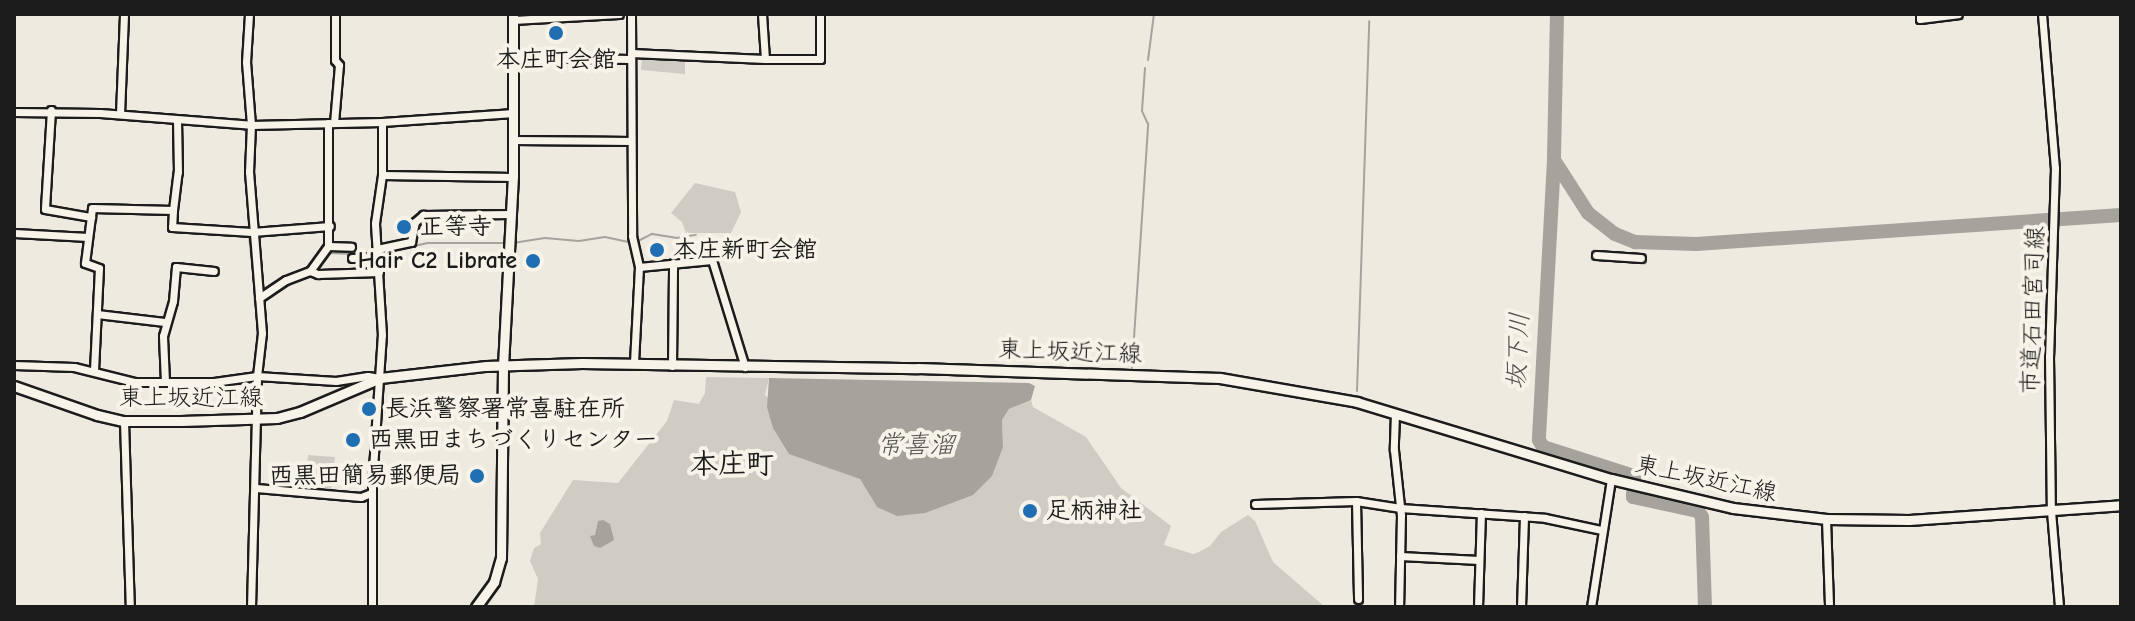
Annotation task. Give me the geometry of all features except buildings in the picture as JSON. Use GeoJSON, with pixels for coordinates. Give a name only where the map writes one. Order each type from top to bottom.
{"type":"FeatureCollection","features":[{"type":"Feature","properties":{"kind":"main road"},"geometry":{"type":"LineString","coordinates":[[476,607],[494,582],[501,558],[503,366],[513,177],[513,17]]}},
{"type":"Feature","properties":{"kind":"main road","name":"東上坂近江線"},"geometry":{"type":"LineString","coordinates":[[14,386],[66,406],[124,421],[257,420],[300,412],[380,378],[503,366],[634,364],[918,368],[1220,378],[1328,394],[1611,479],[1733,508],[1826,519],[1909,520],[2121,505]]}},
{"type":"Feature","properties":{"kind":"street"},"geometry":{"type":"LineString","coordinates":[[120,114],[124,14]]}},
{"type":"Feature","properties":{"kind":"street"},"geometry":{"type":"LineString","coordinates":[[249,14],[246,62],[251,125],[250,232],[262,333],[257,376],[251,607]]}},
{"type":"Feature","properties":{"kind":"street"},"geometry":{"type":"LineString","coordinates":[[312,272],[328,246],[330,226],[331,123],[339,65],[335,60],[335,14]]}},
{"type":"Feature","properties":{"kind":"street"},"geometry":{"type":"LineString","coordinates":[[513,17],[619,14]]}},
{"type":"Feature","properties":{"kind":"street"},"geometry":{"type":"LineString","coordinates":[[631,14],[632,236],[639,267],[634,364]]}},
{"type":"Feature","properties":{"kind":"street"},"geometry":{"type":"LineString","coordinates":[[762,14],[765,59]]}},
{"type":"Feature","properties":{"kind":"street"},"geometry":{"type":"LineString","coordinates":[[514,57],[820,59],[820,14]]}},
{"type":"Feature","properties":{"kind":"street"},"geometry":{"type":"LineString","coordinates":[[1920,14],[1920,19],[1958,14]]}},
{"type":"Feature","properties":{"kind":"street","name":"市道石田宮司線"},"geometry":{"type":"LineString","coordinates":[[2042,14],[2056,211],[2049,356],[2051,511],[2059,607]]}},
{"type":"Feature","properties":{"kind":"street"},"geometry":{"type":"LineString","coordinates":[[51,110],[45,209],[91,217]]}},
{"type":"Feature","properties":{"kind":"street"},"geometry":{"type":"LineString","coordinates":[[14,112],[51,110],[120,114],[177,123],[251,125],[382,122],[514,113]]}},
{"type":"Feature","properties":{"kind":"street"},"geometry":{"type":"LineString","coordinates":[[372,607],[371,493],[380,378],[379,272],[375,223],[382,175],[382,122]]}},
{"type":"Feature","properties":{"kind":"street"},"geometry":{"type":"LineString","coordinates":[[177,123],[178,172],[172,227],[250,232],[330,226]]}},
{"type":"Feature","properties":{"kind":"street"},"geometry":{"type":"LineString","coordinates":[[513,140],[631,141]]}},
{"type":"Feature","properties":{"kind":"street"},"geometry":{"type":"LineString","coordinates":[[382,175],[513,177]]}},
{"type":"Feature","properties":{"kind":"street"},"geometry":{"type":"LineString","coordinates":[[94,370],[99,268],[85,263],[91,217],[96,206],[173,210]]}},
{"type":"Feature","properties":{"kind":"street"},"geometry":{"type":"LineString","coordinates":[[352,258],[411,242],[415,222],[423,215],[511,214]]}},
{"type":"Feature","properties":{"kind":"street"},"geometry":{"type":"LineString","coordinates":[[14,233],[88,237]]}},
{"type":"Feature","properties":{"kind":"street"},"geometry":{"type":"LineString","coordinates":[[328,246],[351,247]]}},
{"type":"Feature","properties":{"kind":"street"},"geometry":{"type":"LineString","coordinates":[[1596,255],[1641,258]]}},
{"type":"Feature","properties":{"kind":"street"},"geometry":{"type":"LineString","coordinates":[[639,267],[712,260],[745,367]]}},
{"type":"Feature","properties":{"kind":"street"},"geometry":{"type":"LineString","coordinates":[[672,366],[673,263]]}},
{"type":"Feature","properties":{"kind":"street"},"geometry":{"type":"LineString","coordinates":[[165,382],[165,322],[173,301],[176,267],[214,271]]}},
{"type":"Feature","properties":{"kind":"street"},"geometry":{"type":"LineString","coordinates":[[259,298],[286,280],[312,272],[379,272]]}},
{"type":"Feature","properties":{"kind":"street"},"geometry":{"type":"LineString","coordinates":[[97,314],[165,322]]}},
{"type":"Feature","properties":{"kind":"street"},"geometry":{"type":"LineString","coordinates":[[14,365],[94,370],[121,380],[165,382],[214,382],[257,376],[336,381],[368,376],[380,378]]}},
{"type":"Feature","properties":{"kind":"street"},"geometry":{"type":"LineString","coordinates":[[336,381],[342,394]]}},
{"type":"Feature","properties":{"kind":"street"},"geometry":{"type":"LineString","coordinates":[[1395,413],[1400,508],[1399,607]]}},
{"type":"Feature","properties":{"kind":"street"},"geometry":{"type":"LineString","coordinates":[[124,421],[130,607]]}},
{"type":"Feature","properties":{"kind":"street"},"geometry":{"type":"LineString","coordinates":[[1591,607],[1611,479]]}},
{"type":"Feature","properties":{"kind":"street"},"geometry":{"type":"LineString","coordinates":[[256,488],[361,497],[371,493]]}},
{"type":"Feature","properties":{"kind":"street"},"geometry":{"type":"LineString","coordinates":[[1255,504],[1356,501],[1400,508],[1566,520],[1601,530]]}},
{"type":"Feature","properties":{"kind":"street"},"geometry":{"type":"LineString","coordinates":[[1356,501],[1358,599]]}},
{"type":"Feature","properties":{"kind":"street"},"geometry":{"type":"LineString","coordinates":[[1478,607],[1481,513]]}},
{"type":"Feature","properties":{"kind":"street"},"geometry":{"type":"LineString","coordinates":[[1521,607],[1524,516]]}},
{"type":"Feature","properties":{"kind":"street"},"geometry":{"type":"LineString","coordinates":[[1826,519],[1829,607]]}},
{"type":"Feature","properties":{"kind":"street"},"geometry":{"type":"LineString","coordinates":[[1400,556],[1479,560]]}},
{"type":"Feature","properties":{"kind":"shaded area"},"geometry":{"type":"Polygon","coordinates":[[[642,57],[685,59],[685,74],[641,70],[642,57]]]}},
{"type":"Feature","properties":{"kind":"shaded area"},"geometry":{"type":"Polygon","coordinates":[[[695,183],[735,192],[741,212],[731,233],[686,233],[682,222],[671,213],[695,183]]]}},
{"type":"Feature","properties":{"kind":"shaded area"},"geometry":{"type":"Polygon","coordinates":[[[706,377],[769,378],[765,395],[843,472],[860,479],[877,507],[1003,447],[1002,420],[1009,409],[1031,400],[1033,407],[1086,437],[1121,488],[1171,526],[1164,545],[1193,554],[1199,552],[1210,546],[1221,532],[1248,515],[1255,521],[1273,562],[1325,607],[534,607],[538,579],[530,561],[534,548],[541,544],[540,533],[573,480],[618,483],[667,421],[674,400],[699,404],[705,393],[706,377]]]}},
{"type":"Feature","properties":{"kind":"shaded area"},"geometry":{"type":"Polygon","coordinates":[[[308,455],[335,457],[331,491],[305,490],[308,455]]]}},
{"type":"Feature","properties":{"kind":"water","name":"常喜溜"},"geometry":{"type":"Polygon","coordinates":[[[769,378],[1029,383],[1035,386],[1031,400],[1009,409],[1002,420],[1003,447],[992,476],[973,495],[925,513],[897,516],[877,507],[860,479],[789,454],[773,428],[767,407],[769,378]]]}},
{"type":"Feature","properties":{"kind":"water"},"geometry":{"type":"Polygon","coordinates":[[[598,521],[610,524],[614,540],[600,548],[594,546],[590,536],[595,535],[598,521]]]}},
{"type":"Feature","properties":{"kind":"waterway"},"geometry":{"type":"LineString","coordinates":[[1148,60],[1154,14]]}},
{"type":"Feature","properties":{"kind":"waterway","name":"坂下川"},"geometry":{"type":"LineString","coordinates":[[1557,14],[1554,160],[1539,440],[1543,447],[1634,476]]}},
{"type":"Feature","properties":{"kind":"waterway"},"geometry":{"type":"LineString","coordinates":[[1357,391],[1369,21]]}},
{"type":"Feature","properties":{"kind":"waterway"},"geometry":{"type":"LineString","coordinates":[[1132,368],[1148,124],[1142,111],[1145,68]]}},
{"type":"Feature","properties":{"kind":"waterway"},"geometry":{"type":"LineString","coordinates":[[14,108],[49,108]]}},
{"type":"Feature","properties":{"kind":"waterway"},"geometry":{"type":"LineString","coordinates":[[181,124],[243,128],[247,133],[249,230]]}},
{"type":"Feature","properties":{"kind":"waterway"},"geometry":{"type":"LineString","coordinates":[[1554,160],[1588,213],[1615,234],[1635,242],[1696,244],[2121,215]]}},
{"type":"Feature","properties":{"kind":"waterway"},"geometry":{"type":"LineString","coordinates":[[636,242],[652,234],[676,238],[696,235]]}},
{"type":"Feature","properties":{"kind":"waterway"},"geometry":{"type":"LineString","coordinates":[[249,236],[254,282]]}},
{"type":"Feature","properties":{"kind":"waterway"},"geometry":{"type":"LineString","coordinates":[[513,243],[545,238],[579,241],[605,237],[629,242]]}},
{"type":"Feature","properties":{"kind":"waterway"},"geometry":{"type":"LineString","coordinates":[[378,254],[428,243],[506,243]]}},
{"type":"Feature","properties":{"kind":"waterway"},"geometry":{"type":"LineString","coordinates":[[327,253],[360,254]]}},
{"type":"Feature","properties":{"kind":"waterway"},"geometry":{"type":"LineString","coordinates":[[295,281],[310,274]]}},
{"type":"Feature","properties":{"kind":"waterway"},"geometry":{"type":"LineString","coordinates":[[76,364],[90,367]]}},
{"type":"Feature","properties":{"kind":"waterway","name":"坂下川"},"geometry":{"type":"LineString","coordinates":[[1633,493],[1633,497],[1698,511],[1702,517],[1705,607]]}},
{"type":"Feature","properties":{"kind":"place","name":"本庄町会館"},"geometry":{"type":"Point","coordinates":[556,33]}},
{"type":"Feature","properties":{"kind":"place","name":"正等寺"},"geometry":{"type":"Point","coordinates":[404,227]}},
{"type":"Feature","properties":{"kind":"place","name":"本庄新町会館"},"geometry":{"type":"Point","coordinates":[657,250]}},
{"type":"Feature","properties":{"kind":"place","name":"Hair C2 Librate"},"geometry":{"type":"Point","coordinates":[533,261]}},
{"type":"Feature","properties":{"kind":"place","name":"長浜警察署常喜駐在所"},"geometry":{"type":"Point","coordinates":[369,409]}},
{"type":"Feature","properties":{"kind":"place","name":"西黒田まちづくりセンター"},"geometry":{"type":"Point","coordinates":[353,440]}},
{"type":"Feature","properties":{"kind":"place","name":"西黒田簡易郵便局"},"geometry":{"type":"Point","coordinates":[477,476]}},
{"type":"Feature","properties":{"kind":"place","name":"足柄神社"},"geometry":{"type":"Point","coordinates":[1030,511]}},
{"type":"Feature","properties":{"kind":"district","name":"本庄町"},"geometry":{"type":"Point","coordinates":[732,464]}}]}
